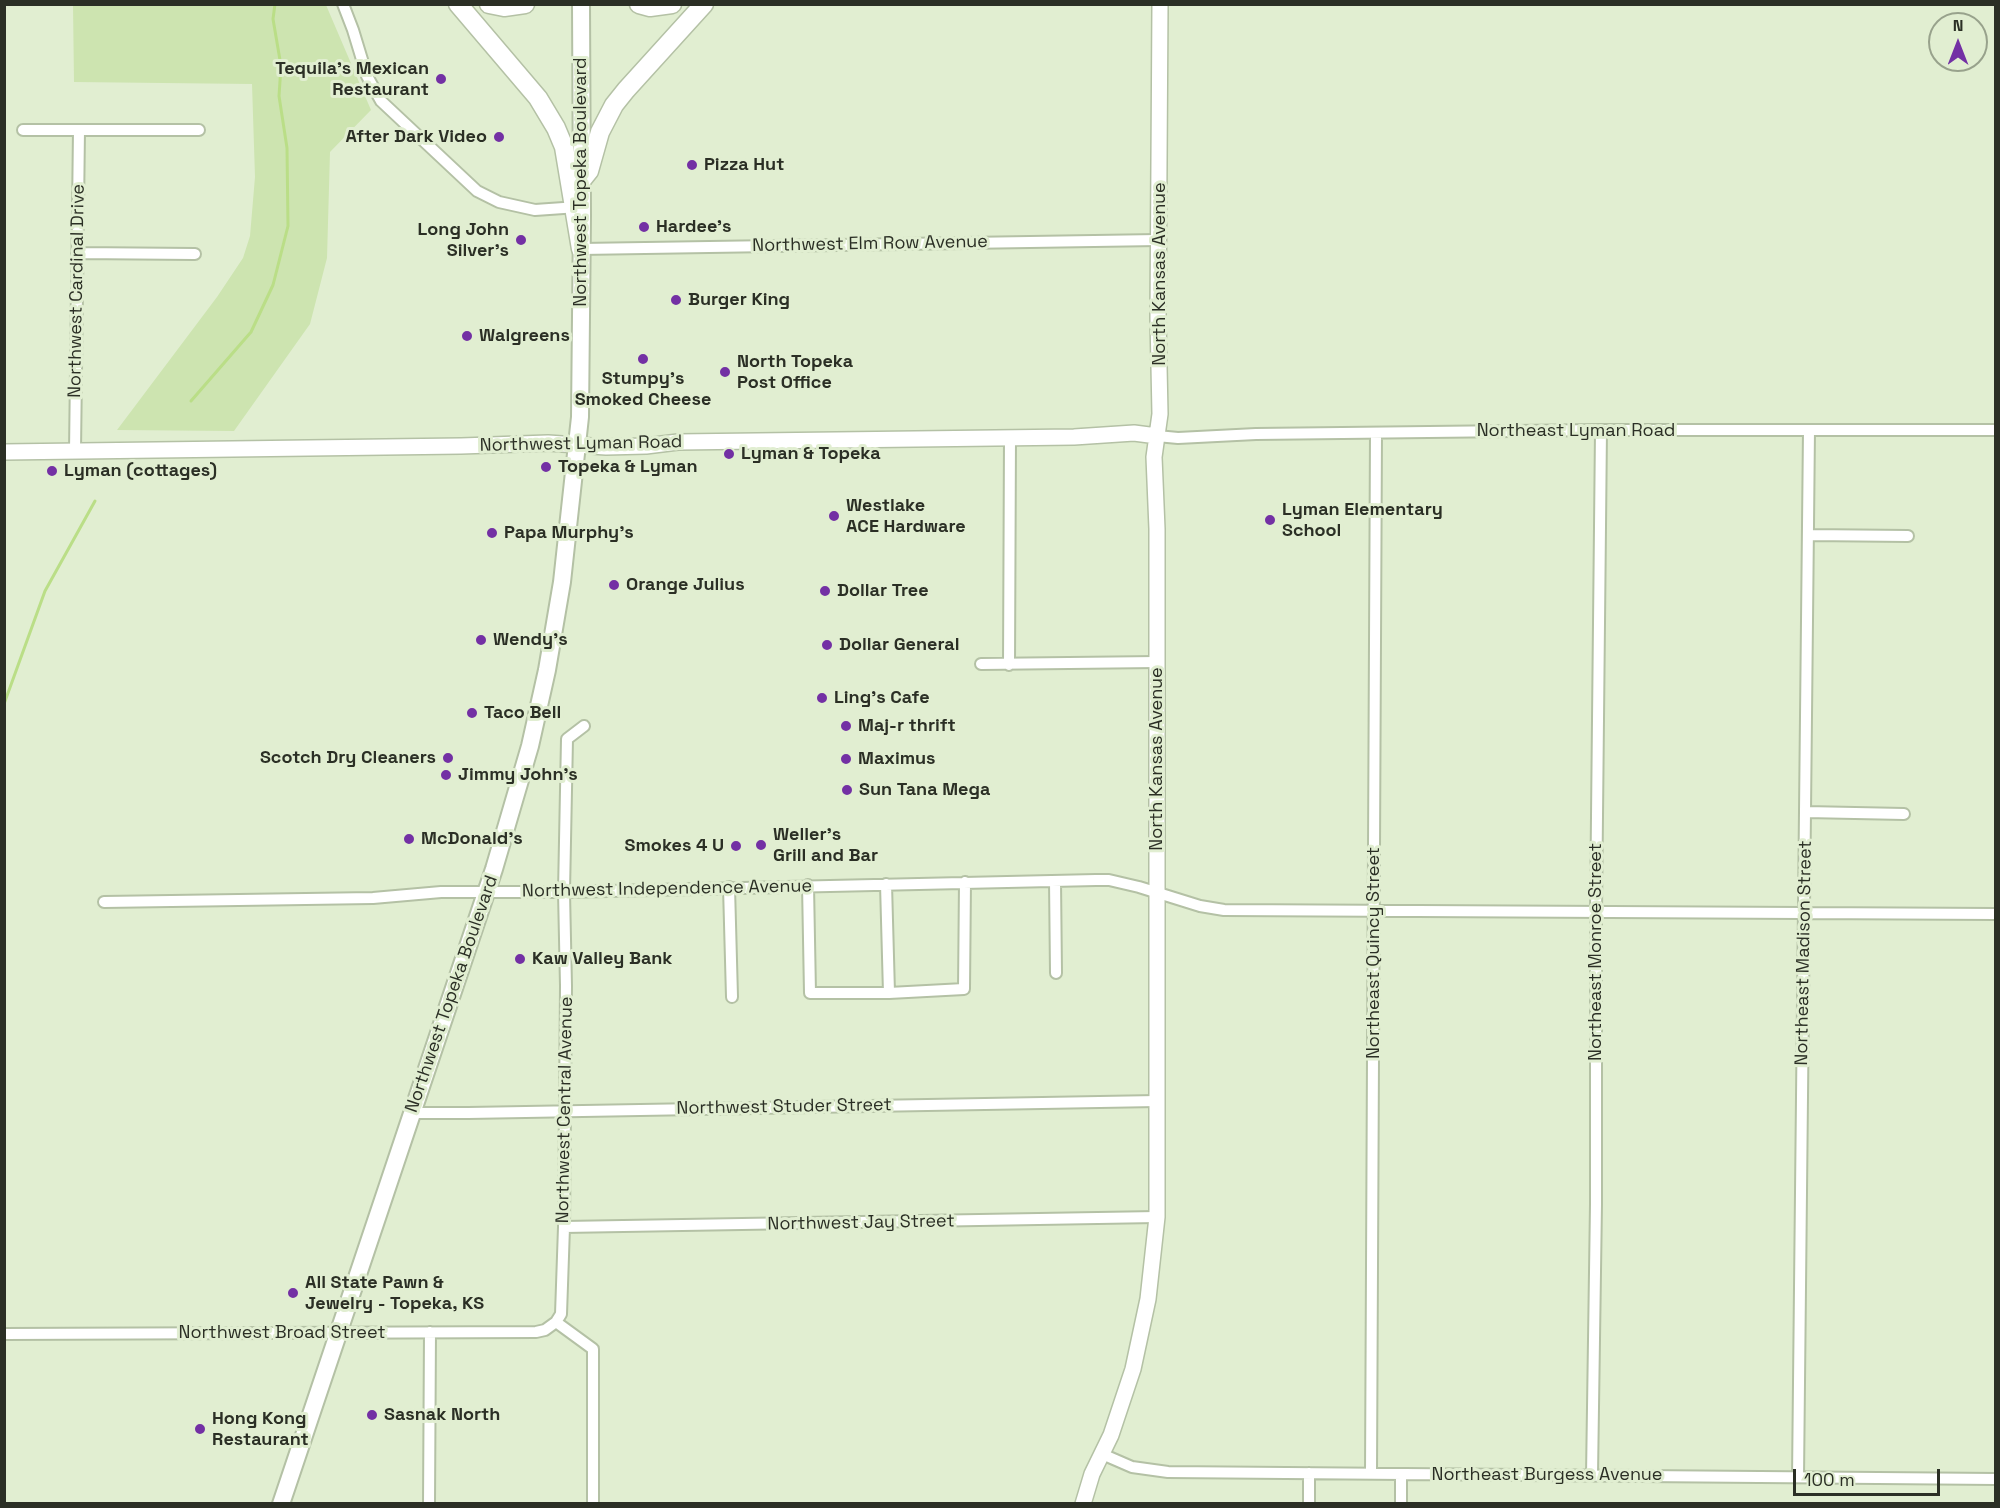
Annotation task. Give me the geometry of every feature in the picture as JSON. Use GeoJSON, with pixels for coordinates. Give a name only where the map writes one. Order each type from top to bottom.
{"type":"FeatureCollection","features":[{"type":"Feature","properties":{"kind":"highway"},"geometry":{"type":"LineString","coordinates":[[458,4],[545,107],[564,147],[578,207],[581,249]]}},
{"type":"Feature","properties":{"kind":"highway"},"geometry":{"type":"LineString","coordinates":[[489,4],[504,7],[525,4]]}},
{"type":"Feature","properties":{"kind":"highway"},"geometry":{"type":"LineString","coordinates":[[639,4],[662,7],[672,4]]}},
{"type":"Feature","properties":{"kind":"highway"},"geometry":{"type":"LineString","coordinates":[[581,181],[589,171],[606,118],[620,96],[704,4]]}},
{"type":"Feature","properties":{"kind":"main road","name":"Northwest Topeka Boulevard"},"geometry":{"type":"LineString","coordinates":[[578,207],[581,181],[581,4]]}},
{"type":"Feature","properties":{"kind":"main road","name":"North Kansas Avenue"},"geometry":{"type":"LineString","coordinates":[[1083,1503],[1092,1474],[1111,1435],[1133,1369],[1148,1299],[1157,1217],[1157,529],[1154,456],[1160,414],[1158,240],[1160,4]]}},
{"type":"Feature","properties":{"kind":"main road","name":"Northwest Topeka Boulevard"},"geometry":{"type":"LineString","coordinates":[[281,1503],[486,893],[530,746],[547,670],[562,582],[577,445],[580,396],[581,249]]}},
{"type":"Feature","properties":{"kind":"main road","name":"Northwest Lyman Road"},"geometry":{"type":"LineString","coordinates":[[4,452],[548,443],[616,447],[678,442],[1074,437],[1134,433],[1157,436]]}},
{"type":"Feature","properties":{"kind":"street"},"geometry":{"type":"LineString","coordinates":[[343,4],[367,76],[381,101],[477,191],[499,202],[521,208],[535,210],[578,207]]}},
{"type":"Feature","properties":{"kind":"street"},"geometry":{"type":"LineString","coordinates":[[23,130],[199,130]]}},
{"type":"Feature","properties":{"kind":"street","name":"Northwest Cardinal Drive"},"geometry":{"type":"LineString","coordinates":[[75,451],[79,130]]}},
{"type":"Feature","properties":{"kind":"street","name":"Northwest Elm Row Avenue"},"geometry":{"type":"LineString","coordinates":[[581,249],[1158,240]]}},
{"type":"Feature","properties":{"kind":"street"},"geometry":{"type":"LineString","coordinates":[[77,254],[195,254]]}},
{"type":"Feature","properties":{"kind":"street","name":"Northeast Lyman Road"},"geometry":{"type":"LineString","coordinates":[[1157,436],[1178,438],[1256,434],[1601,430],[1995,430]]}},
{"type":"Feature","properties":{"kind":"street","name":"Northeast Monroe Street"},"geometry":{"type":"LineString","coordinates":[[1592,1475],[1601,430]]}},
{"type":"Feature","properties":{"kind":"street","name":"Northeast Madison Street"},"geometry":{"type":"LineString","coordinates":[[1798,1477],[1809,430]]}},
{"type":"Feature","properties":{"kind":"street","name":"Northeast Quincy Street"},"geometry":{"type":"LineString","coordinates":[[1371,1473],[1376,433]]}},
{"type":"Feature","properties":{"kind":"street"},"geometry":{"type":"LineString","coordinates":[[1009,665],[1010,437]]}},
{"type":"Feature","properties":{"kind":"street"},"geometry":{"type":"LineString","coordinates":[[1809,535],[1908,536]]}},
{"type":"Feature","properties":{"kind":"street"},"geometry":{"type":"LineString","coordinates":[[981,664],[1157,663]]}},
{"type":"Feature","properties":{"kind":"street","name":"Northwest Central Avenue"},"geometry":{"type":"LineString","coordinates":[[556,1322],[561,1314],[564,1227],[566,986],[564,892],[567,739],[584,726]]}},
{"type":"Feature","properties":{"kind":"street"},"geometry":{"type":"LineString","coordinates":[[1806,812],[1904,814]]}},
{"type":"Feature","properties":{"kind":"street","name":"Northwest Independence Avenue"},"geometry":{"type":"LineString","coordinates":[[104,902],[373,898],[424,893],[1109,880],[1200,906],[1224,910],[1995,914]]}},
{"type":"Feature","properties":{"kind":"street"},"geometry":{"type":"LineString","coordinates":[[1054,881],[1056,973]]}},
{"type":"Feature","properties":{"kind":"street"},"geometry":{"type":"LineString","coordinates":[[808,885],[810,993],[889,993],[964,989],[965,882]]}},
{"type":"Feature","properties":{"kind":"street"},"geometry":{"type":"LineString","coordinates":[[886,884],[889,993]]}},
{"type":"Feature","properties":{"kind":"street"},"geometry":{"type":"LineString","coordinates":[[729,887],[732,997]]}},
{"type":"Feature","properties":{"kind":"street","name":"Northwest Studer Street"},"geometry":{"type":"LineString","coordinates":[[412,1113],[1156,1101]]}},
{"type":"Feature","properties":{"kind":"street","name":"Northwest Jay Street"},"geometry":{"type":"LineString","coordinates":[[564,1227],[1157,1217]]}},
{"type":"Feature","properties":{"kind":"street"},"geometry":{"type":"LineString","coordinates":[[556,1322],[593,1349],[593,1503]]}},
{"type":"Feature","properties":{"kind":"street","name":"Northwest Broad Street"},"geometry":{"type":"LineString","coordinates":[[4,1334],[536,1332],[556,1322]]}},
{"type":"Feature","properties":{"kind":"street"},"geometry":{"type":"LineString","coordinates":[[429,1503],[430,1332]]}},
{"type":"Feature","properties":{"kind":"street","name":"Northeast Burgess Avenue"},"geometry":{"type":"LineString","coordinates":[[1102,1454],[1132,1467],[1153,1471],[1995,1479]]}},
{"type":"Feature","properties":{"kind":"street"},"geometry":{"type":"LineString","coordinates":[[1309,1473],[1309,1503]]}},
{"type":"Feature","properties":{"kind":"street"},"geometry":{"type":"LineString","coordinates":[[1401,1474],[1401,1503]]}},
{"type":"Feature","properties":{"kind":"green space"},"geometry":{"type":"Polygon","coordinates":[[[73,5],[326,5],[371,110],[330,152],[327,258],[310,324],[234,431],[117,430],[217,297],[243,258],[250,236],[255,177],[252,84],[74,82],[73,5]]]}},
{"type":"Feature","properties":{"kind":"waterway"},"geometry":{"type":"LineString","coordinates":[[191,401],[251,332],[273,285],[288,226],[287,148],[279,96],[281,66],[273,19],[275,4]]}},
{"type":"Feature","properties":{"kind":"waterway"},"geometry":{"type":"LineString","coordinates":[[4,704],[45,591],[95,501]]}},
{"type":"Feature","properties":{"kind":"place","name":"Tequila’s Mexican Restaurant"},"geometry":{"type":"Point","coordinates":[441,79]}},
{"type":"Feature","properties":{"kind":"place","name":"After Dark Video"},"geometry":{"type":"Point","coordinates":[499,137]}},
{"type":"Feature","properties":{"kind":"place","name":"Pizza Hut"},"geometry":{"type":"Point","coordinates":[692,165]}},
{"type":"Feature","properties":{"kind":"place","name":"Hardee's"},"geometry":{"type":"Point","coordinates":[644,227]}},
{"type":"Feature","properties":{"kind":"place","name":"Long John Silver's"},"geometry":{"type":"Point","coordinates":[521,240]}},
{"type":"Feature","properties":{"kind":"place","name":"Burger King"},"geometry":{"type":"Point","coordinates":[676,300]}},
{"type":"Feature","properties":{"kind":"place","name":"Walgreens"},"geometry":{"type":"Point","coordinates":[467,336]}},
{"type":"Feature","properties":{"kind":"place","name":"Stumpy's Smoked Cheese"},"geometry":{"type":"Point","coordinates":[643,359]}},
{"type":"Feature","properties":{"kind":"place","name":"North Topeka Post Office"},"geometry":{"type":"Point","coordinates":[725,372]}},
{"type":"Feature","properties":{"kind":"place","name":"Lyman & Topeka"},"geometry":{"type":"Point","coordinates":[729,454]}},
{"type":"Feature","properties":{"kind":"place","name":"Topeka & Lyman"},"geometry":{"type":"Point","coordinates":[546,467]}},
{"type":"Feature","properties":{"kind":"place","name":"Lyman (cottages)"},"geometry":{"type":"Point","coordinates":[52,471]}},
{"type":"Feature","properties":{"kind":"place","name":"Westlake ACE Hardware"},"geometry":{"type":"Point","coordinates":[834,516]}},
{"type":"Feature","properties":{"kind":"place","name":"Lyman Elementary School"},"geometry":{"type":"Point","coordinates":[1270,520]}},
{"type":"Feature","properties":{"kind":"place","name":"Papa Murphy's"},"geometry":{"type":"Point","coordinates":[492,533]}},
{"type":"Feature","properties":{"kind":"place","name":"Orange Julius"},"geometry":{"type":"Point","coordinates":[614,585]}},
{"type":"Feature","properties":{"kind":"place","name":"Dollar Tree"},"geometry":{"type":"Point","coordinates":[825,591]}},
{"type":"Feature","properties":{"kind":"place","name":"Wendy's"},"geometry":{"type":"Point","coordinates":[481,640]}},
{"type":"Feature","properties":{"kind":"place","name":"Dollar General"},"geometry":{"type":"Point","coordinates":[827,645]}},
{"type":"Feature","properties":{"kind":"place","name":"Ling's Cafe"},"geometry":{"type":"Point","coordinates":[822,698]}},
{"type":"Feature","properties":{"kind":"place","name":"Taco Bell"},"geometry":{"type":"Point","coordinates":[472,713]}},
{"type":"Feature","properties":{"kind":"place","name":"Maj-r thrift"},"geometry":{"type":"Point","coordinates":[846,726]}},
{"type":"Feature","properties":{"kind":"place","name":"Scotch Dry Cleaners"},"geometry":{"type":"Point","coordinates":[448,758]}},
{"type":"Feature","properties":{"kind":"place","name":"Maximus"},"geometry":{"type":"Point","coordinates":[846,759]}},
{"type":"Feature","properties":{"kind":"place","name":"Jimmy John's"},"geometry":{"type":"Point","coordinates":[446,775]}},
{"type":"Feature","properties":{"kind":"place","name":"Sun Tana Mega"},"geometry":{"type":"Point","coordinates":[847,790]}},
{"type":"Feature","properties":{"kind":"place","name":"McDonald's"},"geometry":{"type":"Point","coordinates":[409,839]}},
{"type":"Feature","properties":{"kind":"place","name":"Weller's Grill and Bar"},"geometry":{"type":"Point","coordinates":[761,845]}},
{"type":"Feature","properties":{"kind":"place","name":"Smokes 4 U"},"geometry":{"type":"Point","coordinates":[736,846]}},
{"type":"Feature","properties":{"kind":"place","name":"Kaw Valley Bank"},"geometry":{"type":"Point","coordinates":[520,959]}},
{"type":"Feature","properties":{"kind":"place","name":"All State Pawn & Jewelry - Topeka, KS"},"geometry":{"type":"Point","coordinates":[293,1293]}},
{"type":"Feature","properties":{"kind":"place","name":"Sasnak North"},"geometry":{"type":"Point","coordinates":[372,1415]}},
{"type":"Feature","properties":{"kind":"place","name":"Hong Kong Restaurant"},"geometry":{"type":"Point","coordinates":[200,1429]}}]}
